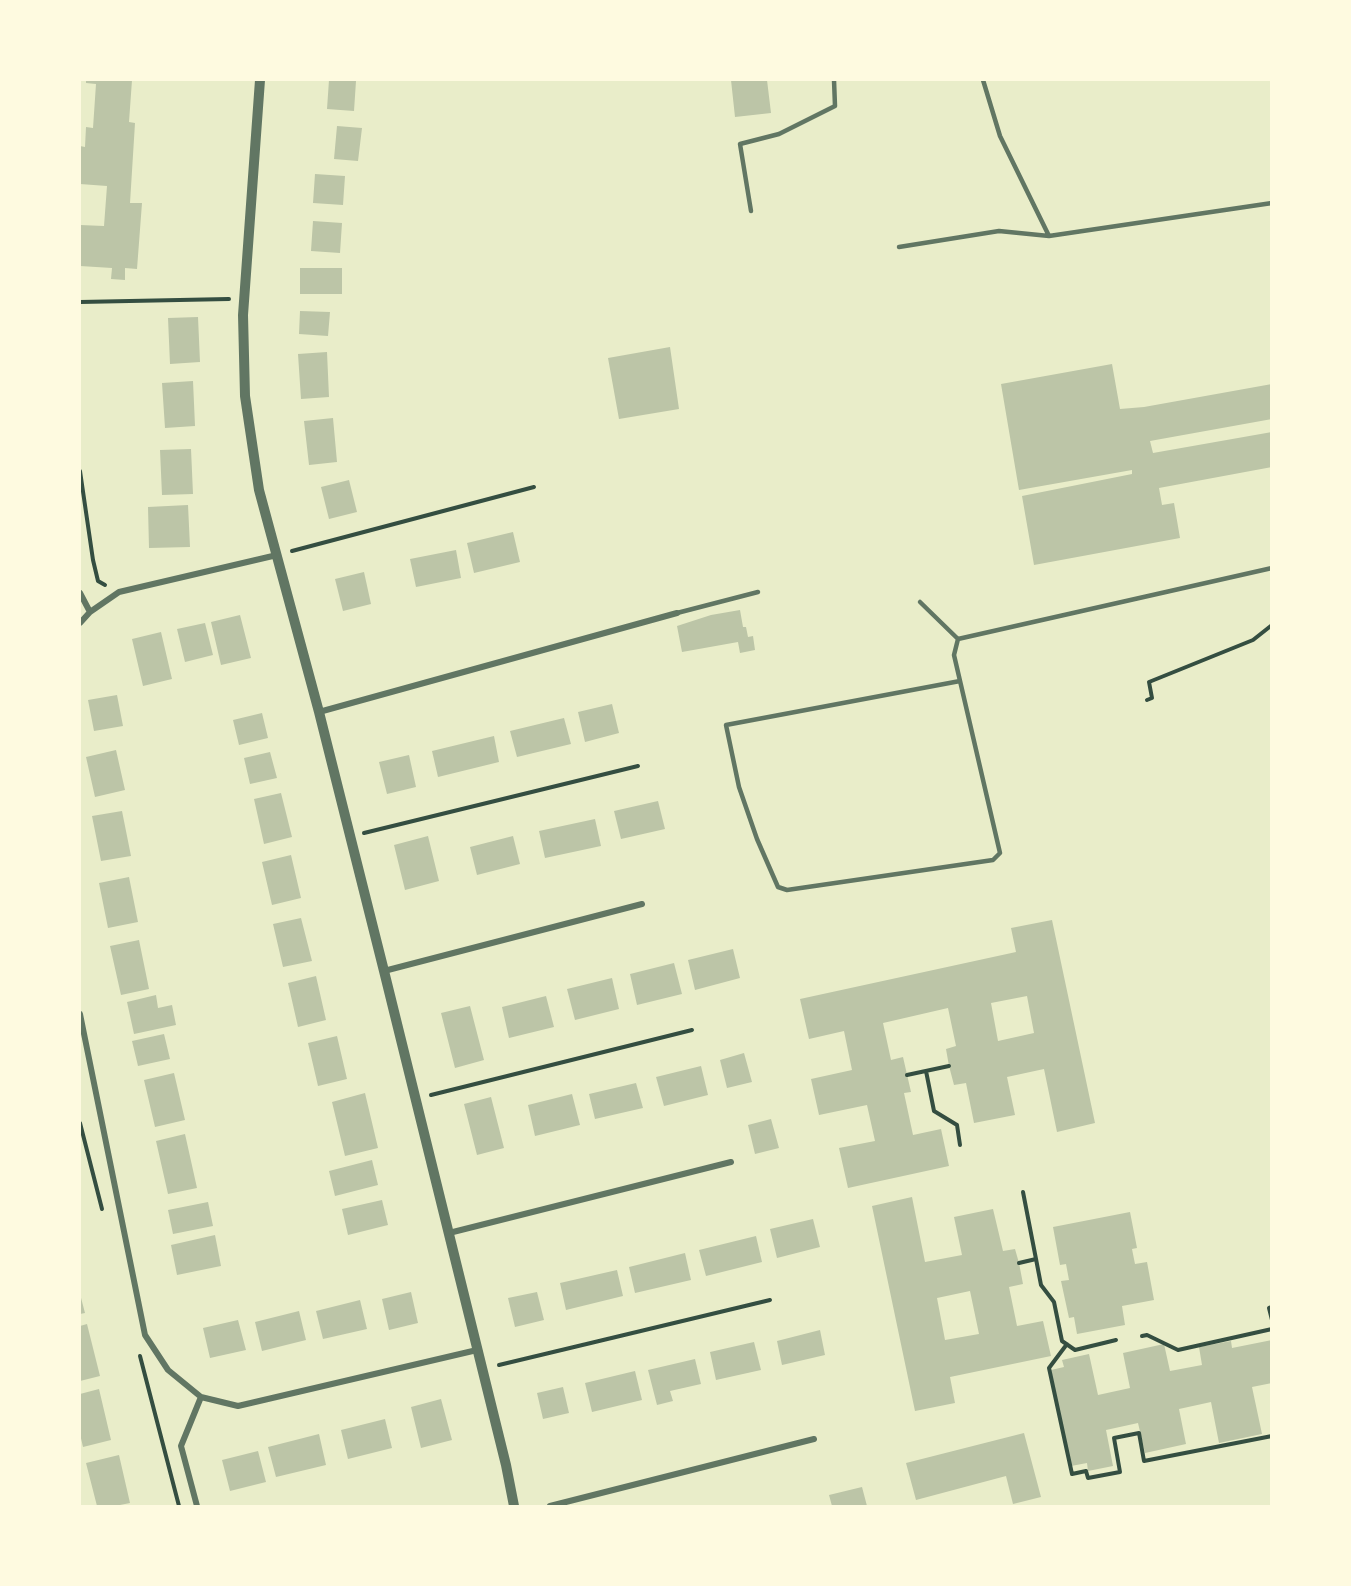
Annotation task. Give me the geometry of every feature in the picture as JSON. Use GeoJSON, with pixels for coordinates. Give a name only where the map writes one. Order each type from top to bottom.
{"type":"FeatureCollection","features":[{"type":"Feature","properties":{"kind":"street"},"geometry":{"type":"LineString","coordinates":[[260,80],[244,299],[245,396],[259,490],[319,712],[449,1233],[514,1506]]}},
{"type":"Feature","properties":{"kind":"street"},"geometry":{"type":"LineString","coordinates":[[80,623],[90,612],[119,592],[277,555]]}},
{"type":"Feature","properties":{"kind":"street"},"geometry":{"type":"LineString","coordinates":[[80,593],[90,612]]}},
{"type":"Feature","properties":{"kind":"street"},"geometry":{"type":"LineString","coordinates":[[319,712],[677,614]]}},
{"type":"Feature","properties":{"kind":"street"},"geometry":{"type":"LineString","coordinates":[[384,971],[642,904]]}},
{"type":"Feature","properties":{"kind":"street"},"geometry":{"type":"LineString","coordinates":[[80,1014],[146,1335],[168,1370],[201,1397],[238,1406],[477,1350]]}},
{"type":"Feature","properties":{"kind":"street"},"geometry":{"type":"LineString","coordinates":[[449,1233],[731,1161]]}},
{"type":"Feature","properties":{"kind":"street"},"geometry":{"type":"LineString","coordinates":[[197,1506],[181,1446],[201,1397]]}},
{"type":"Feature","properties":{"kind":"street"},"geometry":{"type":"LineString","coordinates":[[550,1506],[814,1439]]}},
{"type":"Feature","properties":{"kind":"lane"},"geometry":{"type":"LineString","coordinates":[[751,211],[740,144],[779,134],[834,106],[834,80]]}},
{"type":"Feature","properties":{"kind":"lane"},"geometry":{"type":"LineString","coordinates":[[982,80],[1000,136],[1049,236]]}},
{"type":"Feature","properties":{"kind":"lane"},"geometry":{"type":"LineString","coordinates":[[899,247],[999,231],[1049,236],[1272,203]]}},
{"type":"Feature","properties":{"kind":"lane"},"geometry":{"type":"LineString","coordinates":[[958,639],[1272,568]]}},
{"type":"Feature","properties":{"kind":"lane"},"geometry":{"type":"LineString","coordinates":[[677,614],[758,592]]}},
{"type":"Feature","properties":{"kind":"lane"},"geometry":{"type":"LineString","coordinates":[[920,602],[958,639]]}},
{"type":"Feature","properties":{"kind":"lane"},"geometry":{"type":"LineString","coordinates":[[958,639],[954,655],[1000,853],[993,860],[787,890],[778,887],[757,839],[739,787],[726,725],[960,681]]}},
{"type":"Feature","properties":{"kind":"path"},"geometry":{"type":"LineString","coordinates":[[80,302],[230,299]]}},
{"type":"Feature","properties":{"kind":"path"},"geometry":{"type":"LineString","coordinates":[[80,471],[98,581]]}},
{"type":"Feature","properties":{"kind":"path"},"geometry":{"type":"LineString","coordinates":[[277,555],[534,487]]}},
{"type":"Feature","properties":{"kind":"path"},"geometry":{"type":"LineString","coordinates":[[1147,700],[1152,698],[1149,682],[1253,640],[1272,625]]}},
{"type":"Feature","properties":{"kind":"path"},"geometry":{"type":"LineString","coordinates":[[350,836],[638,766]]}},
{"type":"Feature","properties":{"kind":"path"},"geometry":{"type":"LineString","coordinates":[[415,1099],[692,1030]]}},
{"type":"Feature","properties":{"kind":"path"},"geometry":{"type":"LineString","coordinates":[[907,1075],[949,1066]]}},
{"type":"Feature","properties":{"kind":"path"},"geometry":{"type":"LineString","coordinates":[[926,1071],[934,1111],[957,1125],[960,1144]]}},
{"type":"Feature","properties":{"kind":"path"},"geometry":{"type":"LineString","coordinates":[[1023,1192],[1041,1285],[1054,1302],[1062,1341],[1075,1350],[1116,1340]]}},
{"type":"Feature","properties":{"kind":"path"},"geometry":{"type":"LineString","coordinates":[[1018,1263],[1036,1259]]}},
{"type":"Feature","properties":{"kind":"path"},"geometry":{"type":"LineString","coordinates":[[482,1369],[770,1300]]}},
{"type":"Feature","properties":{"kind":"path"},"geometry":{"type":"LineString","coordinates":[[1272,1307],[1269,1308],[1272,1320]]}},
{"type":"Feature","properties":{"kind":"path"},"geometry":{"type":"LineString","coordinates":[[1142,1335],[1147,1335],[1178,1350],[1272,1329]]}},
{"type":"Feature","properties":{"kind":"path"},"geometry":{"type":"LineString","coordinates":[[1067,1344],[1049,1368],[1072,1474],[1086,1471],[1088,1478],[1120,1472],[1114,1438],[1139,1433],[1143,1461],[1272,1436]]}},
{"type":"Feature","properties":{"kind":"building"},"geometry":{"type":"Polygon","coordinates":[[[86,80],[132,80],[129,122],[135,123],[130,203],[142,203],[137,269],[125,268],[125,280],[111,279],[112,268],[80,266],[80,225],[104,226],[107,186],[80,184],[80,146],[85,147],[86,127],[93,128],[96,84],[86,83],[86,80]]]}},
{"type":"Feature","properties":{"kind":"building"},"geometry":{"type":"Polygon","coordinates":[[[329,80],[356,81],[354,111],[327,109],[329,80]]]}},
{"type":"Feature","properties":{"kind":"building"},"geometry":{"type":"Polygon","coordinates":[[[731,80],[767,80],[771,113],[735,117],[731,80]]]}},
{"type":"Feature","properties":{"kind":"building"},"geometry":{"type":"Polygon","coordinates":[[[337,126],[362,128],[358,161],[334,159],[337,126]]]}},
{"type":"Feature","properties":{"kind":"building"},"geometry":{"type":"Polygon","coordinates":[[[315,174],[345,176],[343,205],[313,203],[315,174]]]}},
{"type":"Feature","properties":{"kind":"building"},"geometry":{"type":"Polygon","coordinates":[[[313,221],[342,223],[340,253],[311,251],[313,221]]]}},
{"type":"Feature","properties":{"kind":"building"},"geometry":{"type":"Polygon","coordinates":[[[300,268],[342,268],[342,294],[300,294],[300,268]]]}},
{"type":"Feature","properties":{"kind":"building"},"geometry":{"type":"Polygon","coordinates":[[[300,311],[330,312],[328,336],[299,334],[300,311]]]}},
{"type":"Feature","properties":{"kind":"building"},"geometry":{"type":"Polygon","coordinates":[[[198,317],[200,362],[170,364],[168,318],[198,317]]]}},
{"type":"Feature","properties":{"kind":"building"},"geometry":{"type":"Polygon","coordinates":[[[670,347],[679,409],[619,419],[608,358],[670,347]]]}},
{"type":"Feature","properties":{"kind":"building"},"geometry":{"type":"Polygon","coordinates":[[[327,352],[329,397],[301,399],[298,354],[327,352]]]}},
{"type":"Feature","properties":{"kind":"building"},"geometry":{"type":"Polygon","coordinates":[[[1112,364],[1120,409],[1144,407],[1272,384],[1272,419],[1150,441],[1153,453],[1272,432],[1272,467],[1159,488],[1162,505],[1174,503],[1180,538],[1034,565],[1022,496],[1132,474],[1132,470],[1019,490],[1001,384],[1112,364]]]}},
{"type":"Feature","properties":{"kind":"building"},"geometry":{"type":"Polygon","coordinates":[[[193,381],[195,426],[165,428],[162,383],[193,381]]]}},
{"type":"Feature","properties":{"kind":"building"},"geometry":{"type":"Polygon","coordinates":[[[333,418],[337,462],[309,465],[304,421],[333,418]]]}},
{"type":"Feature","properties":{"kind":"building"},"geometry":{"type":"Polygon","coordinates":[[[191,449],[193,494],[162,495],[160,450],[191,449]]]}},
{"type":"Feature","properties":{"kind":"building"},"geometry":{"type":"Polygon","coordinates":[[[349,480],[357,512],[329,519],[321,487],[349,480]]]}},
{"type":"Feature","properties":{"kind":"building"},"geometry":{"type":"Polygon","coordinates":[[[188,505],[190,547],[149,548],[148,507],[188,505]]]}},
{"type":"Feature","properties":{"kind":"building"},"geometry":{"type":"Polygon","coordinates":[[[513,532],[520,562],[474,573],[467,543],[513,532]]]}},
{"type":"Feature","properties":{"kind":"building"},"geometry":{"type":"Polygon","coordinates":[[[456,550],[461,578],[416,587],[410,559],[456,550]]]}},
{"type":"Feature","properties":{"kind":"building"},"geometry":{"type":"Polygon","coordinates":[[[364,572],[371,604],[343,611],[335,579],[364,572]]]}},
{"type":"Feature","properties":{"kind":"building"},"geometry":{"type":"Polygon","coordinates":[[[740,610],[743,627],[746,627],[748,637],[753,636],[755,650],[740,653],[738,642],[682,652],[677,626],[711,615],[740,610]]]}},
{"type":"Feature","properties":{"kind":"building"},"geometry":{"type":"Polygon","coordinates":[[[240,615],[251,658],[221,665],[211,622],[240,615]]]}},
{"type":"Feature","properties":{"kind":"building"},"geometry":{"type":"Polygon","coordinates":[[[205,623],[213,655],[185,662],[177,629],[205,623]]]}},
{"type":"Feature","properties":{"kind":"building"},"geometry":{"type":"Polygon","coordinates":[[[161,632],[172,679],[143,686],[132,639],[161,632]]]}},
{"type":"Feature","properties":{"kind":"building"},"geometry":{"type":"Polygon","coordinates":[[[117,695],[123,726],[94,731],[88,700],[117,695]]]}},
{"type":"Feature","properties":{"kind":"building"},"geometry":{"type":"Polygon","coordinates":[[[612,704],[619,733],[585,742],[578,712],[612,704]]]}},
{"type":"Feature","properties":{"kind":"building"},"geometry":{"type":"Polygon","coordinates":[[[262,713],[268,738],[239,745],[233,720],[262,713]]]}},
{"type":"Feature","properties":{"kind":"building"},"geometry":{"type":"Polygon","coordinates":[[[564,718],[571,744],[517,757],[510,731],[564,718]]]}},
{"type":"Feature","properties":{"kind":"building"},"geometry":{"type":"Polygon","coordinates":[[[494,736],[499,762],[438,777],[432,751],[494,736]]]}},
{"type":"Feature","properties":{"kind":"building"},"geometry":{"type":"Polygon","coordinates":[[[116,750],[125,790],[95,797],[86,757],[116,750]]]}},
{"type":"Feature","properties":{"kind":"building"},"geometry":{"type":"Polygon","coordinates":[[[270,752],[277,778],[250,784],[244,758],[270,752]]]}},
{"type":"Feature","properties":{"kind":"building"},"geometry":{"type":"Polygon","coordinates":[[[409,755],[416,787],[387,794],[379,762],[409,755]]]}},
{"type":"Feature","properties":{"kind":"building"},"geometry":{"type":"Polygon","coordinates":[[[281,793],[292,837],[264,844],[254,799],[281,793]]]}},
{"type":"Feature","properties":{"kind":"building"},"geometry":{"type":"Polygon","coordinates":[[[658,801],[665,829],[621,839],[614,811],[658,801]]]}},
{"type":"Feature","properties":{"kind":"building"},"geometry":{"type":"Polygon","coordinates":[[[122,811],[131,856],[101,861],[92,816],[122,811]]]}},
{"type":"Feature","properties":{"kind":"building"},"geometry":{"type":"Polygon","coordinates":[[[595,819],[601,846],[545,858],[539,831],[595,819]]]}},
{"type":"Feature","properties":{"kind":"building"},"geometry":{"type":"Polygon","coordinates":[[[428,836],[439,881],[405,890],[394,845],[428,836]]]}},
{"type":"Feature","properties":{"kind":"building"},"geometry":{"type":"Polygon","coordinates":[[[513,836],[520,864],[477,875],[470,847],[513,836]]]}},
{"type":"Feature","properties":{"kind":"building"},"geometry":{"type":"Polygon","coordinates":[[[291,855],[301,898],[272,905],[262,862],[291,855]]]}},
{"type":"Feature","properties":{"kind":"building"},"geometry":{"type":"Polygon","coordinates":[[[129,877],[138,922],[108,928],[99,883],[129,877]]]}},
{"type":"Feature","properties":{"kind":"building"},"geometry":{"type":"Polygon","coordinates":[[[301,918],[312,961],[283,967],[273,924],[301,918]]]}},
{"type":"Feature","properties":{"kind":"building"},"geometry":{"type":"Polygon","coordinates":[[[1052,920],[1095,1123],[1057,1132],[1044,1069],[1007,1077],[1015,1115],[974,1123],[966,1083],[954,1085],[949,1066],[946,1049],[956,1046],[948,1008],[883,1023],[891,1060],[903,1057],[911,1092],[904,1093],[913,1135],[941,1129],[949,1166],[848,1188],[839,1148],[875,1141],[867,1105],[819,1115],[811,1079],[852,1070],[844,1031],[809,1039],[800,999],[1016,952],[1011,928],[1052,920]],[[1027,996],[991,1003],[998,1041],[1034,1033],[1027,996]]]}},
{"type":"Feature","properties":{"kind":"building"},"geometry":{"type":"Polygon","coordinates":[[[139,940],[149,989],[121,995],[110,946],[139,940]]]}},
{"type":"Feature","properties":{"kind":"building"},"geometry":{"type":"Polygon","coordinates":[[[733,949],[740,978],[695,990],[688,960],[733,949]]]}},
{"type":"Feature","properties":{"kind":"building"},"geometry":{"type":"Polygon","coordinates":[[[674,963],[682,994],[637,1005],[630,974],[674,963]]]}},
{"type":"Feature","properties":{"kind":"building"},"geometry":{"type":"Polygon","coordinates":[[[316,976],[326,1020],[298,1027],[288,983],[316,976]]]}},
{"type":"Feature","properties":{"kind":"building"},"geometry":{"type":"Polygon","coordinates":[[[612,978],[619,1009],[575,1020],[567,989],[612,978]]]}},
{"type":"Feature","properties":{"kind":"building"},"geometry":{"type":"Polygon","coordinates":[[[156,995],[158,1008],[172,1005],[176,1025],[134,1034],[127,1002],[156,995]]]}},
{"type":"Feature","properties":{"kind":"building"},"geometry":{"type":"Polygon","coordinates":[[[546,996],[554,1027],[509,1038],[502,1007],[546,996]]]}},
{"type":"Feature","properties":{"kind":"building"},"geometry":{"type":"Polygon","coordinates":[[[470,1006],[484,1060],[455,1068],[441,1013],[470,1006]]]}},
{"type":"Feature","properties":{"kind":"building"},"geometry":{"type":"Polygon","coordinates":[[[164,1034],[170,1059],[138,1066],[132,1041],[164,1034]]]}},
{"type":"Feature","properties":{"kind":"building"},"geometry":{"type":"Polygon","coordinates":[[[337,1036],[347,1079],[318,1086],[308,1043],[337,1036]]]}},
{"type":"Feature","properties":{"kind":"building"},"geometry":{"type":"Polygon","coordinates":[[[744,1053],[752,1082],[727,1088],[720,1060],[744,1053]]]}},
{"type":"Feature","properties":{"kind":"building"},"geometry":{"type":"Polygon","coordinates":[[[701,1066],[708,1095],[664,1106],[656,1077],[701,1066]]]}},
{"type":"Feature","properties":{"kind":"building"},"geometry":{"type":"Polygon","coordinates":[[[174,1073],[185,1120],[155,1127],[144,1080],[174,1073]]]}},
{"type":"Feature","properties":{"kind":"building"},"geometry":{"type":"Polygon","coordinates":[[[636,1083],[643,1108],[595,1119],[589,1094],[636,1083]]]}},
{"type":"Feature","properties":{"kind":"building"},"geometry":{"type":"Polygon","coordinates":[[[365,1093],[378,1148],[345,1156],[332,1102],[365,1093]]]}},
{"type":"Feature","properties":{"kind":"building"},"geometry":{"type":"Polygon","coordinates":[[[572,1094],[580,1125],[535,1136],[528,1105],[572,1094]]]}},
{"type":"Feature","properties":{"kind":"building"},"geometry":{"type":"Polygon","coordinates":[[[491,1097],[504,1148],[477,1155],[464,1104],[491,1097]]]}},
{"type":"Feature","properties":{"kind":"building"},"geometry":{"type":"Polygon","coordinates":[[[771,1119],[779,1148],[755,1154],[748,1125],[771,1119]]]}},
{"type":"Feature","properties":{"kind":"building"},"geometry":{"type":"Polygon","coordinates":[[[185,1134],[197,1188],[168,1194],[156,1141],[185,1134]]]}},
{"type":"Feature","properties":{"kind":"building"},"geometry":{"type":"Polygon","coordinates":[[[372,1160],[378,1185],[335,1196],[329,1171],[372,1160]]]}},
{"type":"Feature","properties":{"kind":"building"},"geometry":{"type":"Polygon","coordinates":[[[912,1197],[925,1262],[962,1255],[954,1217],[993,1209],[1003,1251],[1015,1249],[1019,1263],[1023,1284],[1009,1287],[1017,1326],[1043,1321],[1051,1356],[950,1377],[955,1403],[915,1411],[872,1206],[912,1197]],[[970,1291],[937,1298],[945,1340],[979,1334],[970,1291]]]}},
{"type":"Feature","properties":{"kind":"building"},"geometry":{"type":"Polygon","coordinates":[[[382,1200],[388,1225],[348,1235],[342,1209],[382,1200]]]}},
{"type":"Feature","properties":{"kind":"building"},"geometry":{"type":"Polygon","coordinates":[[[208,1202],[213,1226],[173,1234],[168,1210],[208,1202]]]}},
{"type":"Feature","properties":{"kind":"building"},"geometry":{"type":"Polygon","coordinates":[[[1130,1212],[1137,1248],[1132,1249],[1135,1264],[1147,1262],[1154,1300],[1122,1306],[1125,1325],[1077,1334],[1074,1317],[1069,1318],[1061,1281],[1069,1280],[1066,1264],[1060,1265],[1053,1227],[1130,1212]]]}},
{"type":"Feature","properties":{"kind":"building"},"geometry":{"type":"Polygon","coordinates":[[[813,1219],[820,1247],[777,1258],[770,1229],[813,1219]]]}},
{"type":"Feature","properties":{"kind":"building"},"geometry":{"type":"Polygon","coordinates":[[[215,1235],[221,1266],[177,1275],[171,1245],[215,1235]]]}},
{"type":"Feature","properties":{"kind":"building"},"geometry":{"type":"Polygon","coordinates":[[[756,1236],[762,1262],[706,1276],[699,1250],[756,1236]]]}},
{"type":"Feature","properties":{"kind":"building"},"geometry":{"type":"Polygon","coordinates":[[[685,1253],[691,1280],[635,1293],[629,1267],[685,1253]]]}},
{"type":"Feature","properties":{"kind":"building"},"geometry":{"type":"Polygon","coordinates":[[[617,1270],[623,1296],[566,1310],[560,1283],[617,1270]]]}},
{"type":"Feature","properties":{"kind":"building"},"geometry":{"type":"Polygon","coordinates":[[[411,1292],[418,1323],[389,1330],[382,1299],[411,1292]]]}},
{"type":"Feature","properties":{"kind":"building"},"geometry":{"type":"Polygon","coordinates":[[[537,1292],[544,1320],[515,1327],[508,1298],[537,1292]]]}},
{"type":"Feature","properties":{"kind":"building"},"geometry":{"type":"Polygon","coordinates":[[[80,1294],[85,1313],[80,1314],[80,1294]]]}},
{"type":"Feature","properties":{"kind":"building"},"geometry":{"type":"Polygon","coordinates":[[[360,1300],[367,1329],[323,1339],[316,1311],[360,1300]]]}},
{"type":"Feature","properties":{"kind":"building"},"geometry":{"type":"Polygon","coordinates":[[[299,1311],[306,1340],[262,1351],[255,1322],[299,1311]]]}},
{"type":"Feature","properties":{"kind":"building"},"geometry":{"type":"Polygon","coordinates":[[[238,1320],[246,1350],[210,1358],[203,1328],[238,1320]]]}},
{"type":"Feature","properties":{"kind":"building"},"geometry":{"type":"Polygon","coordinates":[[[87,1324],[100,1376],[80,1381],[80,1326],[87,1324]]]}},
{"type":"Feature","properties":{"kind":"building"},"geometry":{"type":"Polygon","coordinates":[[[820,1330],[825,1355],[782,1365],[777,1341],[820,1330]]]}},
{"type":"Feature","properties":{"kind":"building"},"geometry":{"type":"Polygon","coordinates":[[[1272,1340],[1272,1383],[1252,1387],[1262,1434],[1219,1443],[1211,1402],[1179,1409],[1186,1444],[1145,1453],[1138,1423],[1106,1430],[1113,1466],[1088,1471],[1087,1463],[1071,1466],[1051,1370],[1064,1367],[1062,1360],[1089,1354],[1098,1395],[1130,1388],[1123,1353],[1164,1344],[1170,1371],[1202,1365],[1199,1347],[1231,1341],[1232,1348],[1272,1340]]]}},
{"type":"Feature","properties":{"kind":"building"},"geometry":{"type":"Polygon","coordinates":[[[754,1342],[761,1370],[716,1380],[710,1352],[754,1342]]]}},
{"type":"Feature","properties":{"kind":"building"},"geometry":{"type":"Polygon","coordinates":[[[695,1359],[701,1384],[670,1391],[673,1401],[657,1405],[648,1370],[695,1359]]]}},
{"type":"Feature","properties":{"kind":"building"},"geometry":{"type":"Polygon","coordinates":[[[635,1371],[642,1400],[592,1412],[585,1383],[635,1371]]]}},
{"type":"Feature","properties":{"kind":"building"},"geometry":{"type":"Polygon","coordinates":[[[563,1387],[569,1413],[543,1419],[537,1393],[563,1387]]]}},
{"type":"Feature","properties":{"kind":"building"},"geometry":{"type":"Polygon","coordinates":[[[99,1389],[111,1440],[83,1447],[80,1434],[80,1394],[99,1389]]]}},
{"type":"Feature","properties":{"kind":"building"},"geometry":{"type":"Polygon","coordinates":[[[441,1399],[452,1440],[421,1448],[411,1407],[441,1399]]]}},
{"type":"Feature","properties":{"kind":"building"},"geometry":{"type":"Polygon","coordinates":[[[385,1419],[392,1448],[348,1459],[341,1430],[385,1419]]]}},
{"type":"Feature","properties":{"kind":"building"},"geometry":{"type":"Polygon","coordinates":[[[1024,1433],[1041,1497],[1013,1504],[1006,1476],[916,1500],[906,1463],[1024,1433]]]}},
{"type":"Feature","properties":{"kind":"building"},"geometry":{"type":"Polygon","coordinates":[[[319,1434],[326,1465],[276,1477],[268,1447],[319,1434]]]}},
{"type":"Feature","properties":{"kind":"building"},"geometry":{"type":"Polygon","coordinates":[[[258,1451],[266,1482],[230,1491],[222,1460],[258,1451]]]}},
{"type":"Feature","properties":{"kind":"building"},"geometry":{"type":"Polygon","coordinates":[[[119,1455],[130,1503],[97,1506],[86,1463],[119,1455]]]}},
{"type":"Feature","properties":{"kind":"building"},"geometry":{"type":"Polygon","coordinates":[[[862,1487],[867,1506],[832,1506],[829,1495],[862,1487]]]}}]}
